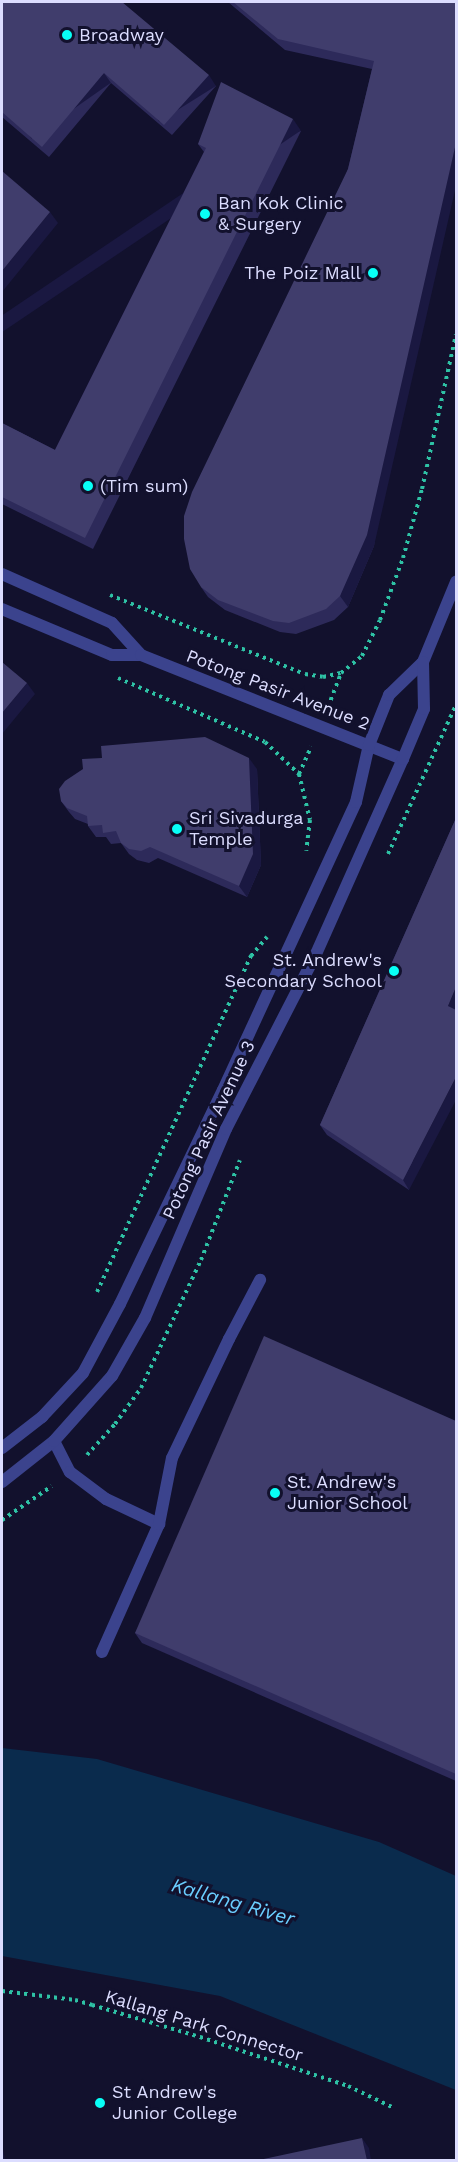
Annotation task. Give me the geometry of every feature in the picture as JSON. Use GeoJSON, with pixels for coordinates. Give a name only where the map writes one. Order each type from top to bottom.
{"type":"FeatureCollection","features":[{"type":"Feature","properties":{"kind":"street","name":"Potong Pasir Avenue 2"},"geometry":{"type":"LineString","coordinates":[[2,574],[112,622],[141,655]]}},
{"type":"Feature","properties":{"kind":"street"},"geometry":{"type":"LineString","coordinates":[[423,662],[456,582]]}},
{"type":"Feature","properties":{"kind":"street","name":"Potong Pasir Avenue 2"},"geometry":{"type":"LineString","coordinates":[[2,609],[112,656],[141,655],[403,759]]}},
{"type":"Feature","properties":{"kind":"street","name":"Potong Pasir Avenue 3"},"geometry":{"type":"LineString","coordinates":[[2,1448],[42,1417],[83,1373],[120,1304],[223,1090],[356,802],[369,745],[389,694],[423,662]]}},
{"type":"Feature","properties":{"kind":"street","name":"Potong Pasir Avenue 3"},"geometry":{"type":"LineString","coordinates":[[2,1482],[54,1442],[112,1376],[144,1318],[226,1129],[316,954],[403,759],[424,709],[423,662]]}},
{"type":"Feature","properties":{"kind":"street"},"geometry":{"type":"LineString","coordinates":[[102,1652],[159,1524],[172,1458],[260,1280]]}},
{"type":"Feature","properties":{"kind":"street"},"geometry":{"type":"LineString","coordinates":[[54,1442],[70,1473],[105,1499],[159,1524]]}},
{"type":"Feature","properties":{"kind":"path"},"geometry":{"type":"LineString","coordinates":[[101,591],[305,674],[323,677],[341,673],[362,656],[380,620],[403,558],[422,489],[456,335]]}},
{"type":"Feature","properties":{"kind":"path"},"geometry":{"type":"LineString","coordinates":[[109,675],[266,742],[299,774],[310,820],[307,849],[303,860]]}},
{"type":"Feature","properties":{"kind":"path"},"geometry":{"type":"LineString","coordinates":[[448,722],[456,705]]}},
{"type":"Feature","properties":{"kind":"path"},"geometry":{"type":"LineString","coordinates":[[97,1292],[251,956],[270,933]]}},
{"type":"Feature","properties":{"kind":"path"},"geometry":{"type":"LineString","coordinates":[[2,1520],[70,1473],[115,1424],[141,1388],[168,1332]]}},
{"type":"Feature","properties":{"kind":"path","name":"Kallang Park Connector"},"geometry":{"type":"LineString","coordinates":[[2,1991],[75,2000],[200,2037],[348,2086],[392,2107]]}},
{"type":"Feature","properties":{"kind":"water","name":"Kallang River"},"geometry":{"type":"Polygon","coordinates":[[[2,1748],[97,1759],[379,1842],[456,1876],[456,2090],[220,1996],[2,1956],[2,1748]]]}},
{"type":"Feature","properties":{"kind":"building"},"geometry":{"type":"Polygon","coordinates":[[[2,2],[122,2],[209,75],[164,125],[104,73],[42,147],[2,112],[2,2]]]}},
{"type":"Feature","properties":{"kind":"building","name":"The Poiz Mall"},"geometry":{"type":"Polygon","coordinates":[[[233,2],[456,2],[456,143],[367,535],[340,596],[326,609],[289,623],[273,621],[218,600],[201,587],[190,569],[184,539],[184,516],[192,492],[348,169],[374,61],[278,39],[233,2]]]}},
{"type":"Feature","properties":{"kind":"building"},"geometry":{"type":"Polygon","coordinates":[[[221,82],[293,119],[85,538],[2,497],[2,423],[55,450],[206,148],[198,144],[221,82]]]}},
{"type":"Feature","properties":{"kind":"building"},"geometry":{"type":"Polygon","coordinates":[[[2,171],[50,212],[2,271],[2,171]]]}},
{"type":"Feature","properties":{"kind":"building"},"geometry":{"type":"Polygon","coordinates":[[[2,662],[27,683],[2,713],[2,662]]]}},
{"type":"Feature","properties":{"kind":"building","name":"Sri Sivadurga Temple"},"geometry":{"type":"Polygon","coordinates":[[[205,737],[249,758],[253,854],[239,886],[150,847],[141,851],[129,849],[121,843],[116,831],[103,833],[102,825],[88,826],[87,816],[67,808],[61,801],[59,789],[65,781],[83,769],[82,759],[102,758],[101,746],[205,737]]]}},
{"type":"Feature","properties":{"kind":"building"},"geometry":{"type":"Polygon","coordinates":[[[456,818],[456,987],[448,1006],[456,1010],[456,1077],[403,1180],[320,1125],[456,818]]]}},
{"type":"Feature","properties":{"kind":"building"},"geometry":{"type":"Polygon","coordinates":[[[264,1336],[456,1421],[456,1774],[135,1633],[264,1336]]]}},
{"type":"Feature","properties":{"kind":"building"},"geometry":{"type":"Polygon","coordinates":[[[362,2138],[367,2160],[259,2160],[362,2138]]]}},
{"type":"Feature","properties":{"kind":"place","name":"Broadway"},"geometry":{"type":"Point","coordinates":[67,35]}},
{"type":"Feature","properties":{"kind":"place","name":"Ban Kok Clinic & Surgery"},"geometry":{"type":"Point","coordinates":[205,214]}},
{"type":"Feature","properties":{"kind":"place","name":"The Poiz Mall"},"geometry":{"type":"Point","coordinates":[373,273]}},
{"type":"Feature","properties":{"kind":"place","name":"(Tim sum)"},"geometry":{"type":"Point","coordinates":[88,486]}},
{"type":"Feature","properties":{"kind":"place","name":"Sri Sivadurga Temple"},"geometry":{"type":"Point","coordinates":[177,829]}},
{"type":"Feature","properties":{"kind":"place","name":"St. Andrew's Secondary School"},"geometry":{"type":"Point","coordinates":[394,971]}},
{"type":"Feature","properties":{"kind":"place","name":"St. Andrew's Junior School"},"geometry":{"type":"Point","coordinates":[275,1493]}},
{"type":"Feature","properties":{"kind":"place","name":"St Andrew's Junior College"},"geometry":{"type":"Point","coordinates":[100,2103]}}]}
